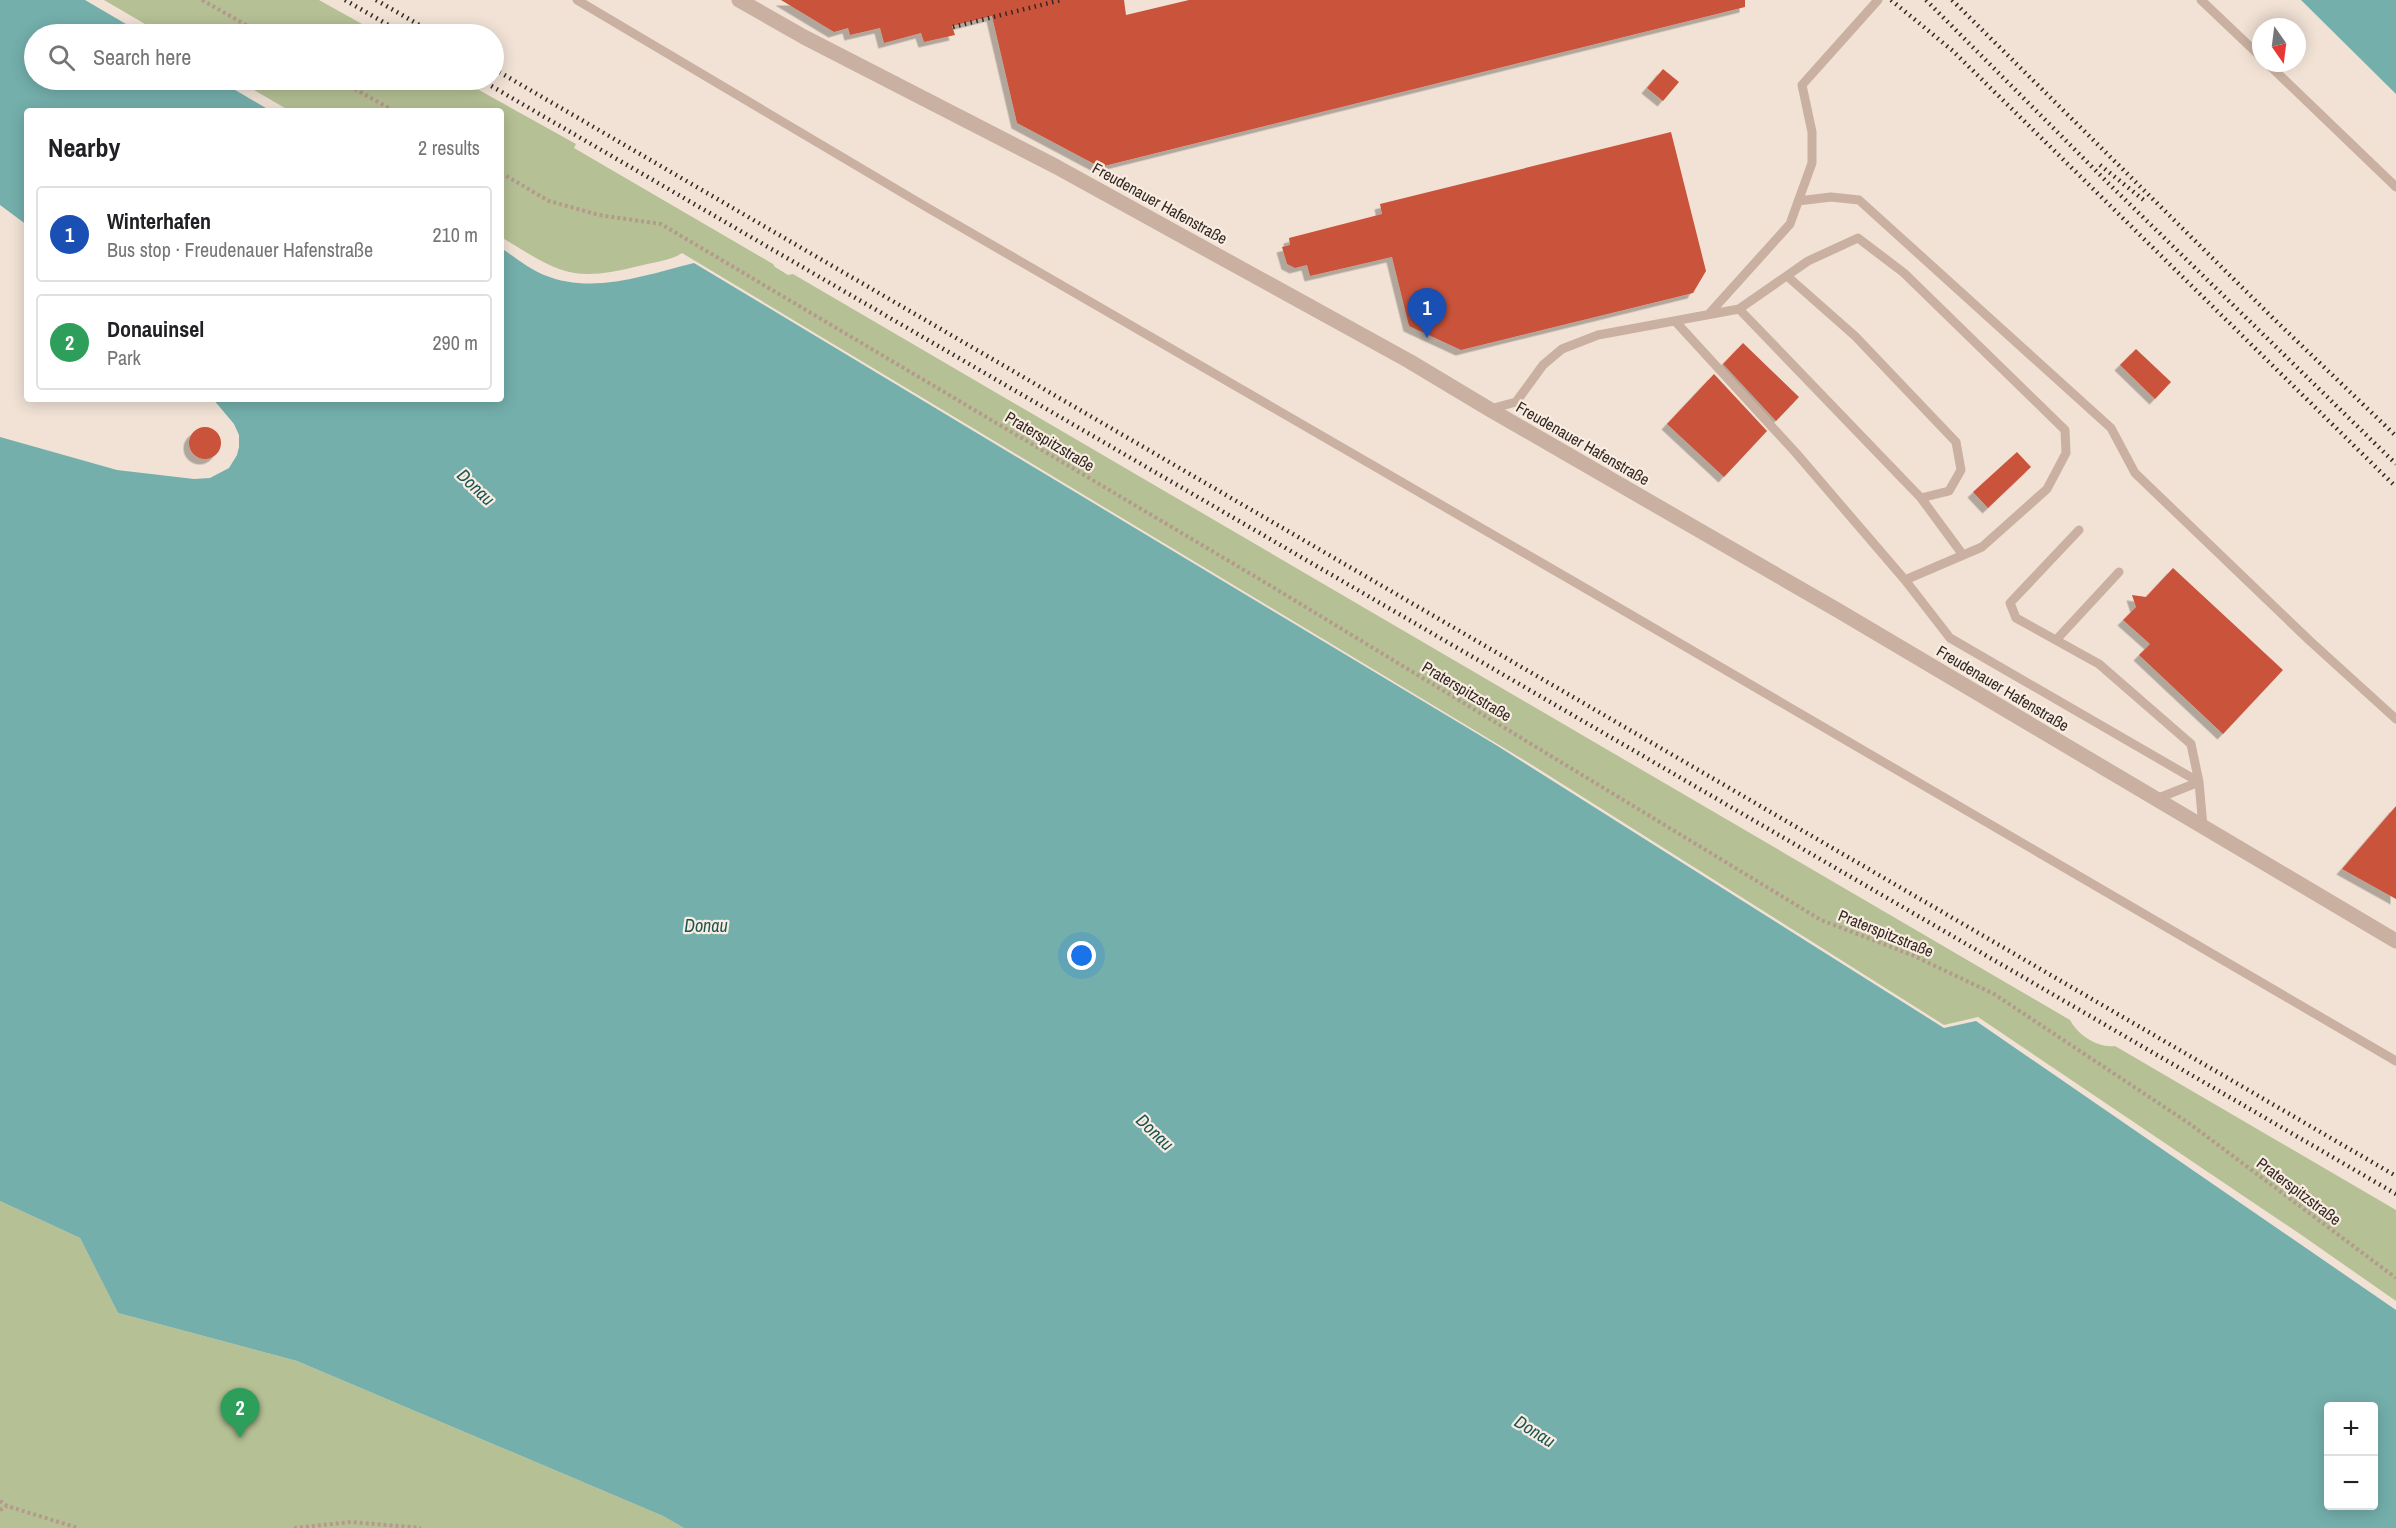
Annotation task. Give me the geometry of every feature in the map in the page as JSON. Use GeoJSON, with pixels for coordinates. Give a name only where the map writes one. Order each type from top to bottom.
{"type":"FeatureCollection","features":[{"type":"Feature","properties":{"kind":"street","name":"Freudenauer Hafenstraße"},"geometry":{"type":"LineString","coordinates":[[740,0],[804,37],[1055,166],[1409,361],[1839,611],[2396,941]]}},
{"type":"Feature","properties":{"kind":"lane"},"geometry":{"type":"LineString","coordinates":[[577,0],[928,208],[2396,1061]]}},
{"type":"Feature","properties":{"kind":"lane"},"geometry":{"type":"LineString","coordinates":[[1708,315],[1790,224],[1812,163],[1812,132],[1802,85],[1878,0]]}},
{"type":"Feature","properties":{"kind":"lane"},"geometry":{"type":"LineString","coordinates":[[2201,0],[2252,48]]}},
{"type":"Feature","properties":{"kind":"lane"},"geometry":{"type":"LineString","coordinates":[[2276,72],[2396,187]]}},
{"type":"Feature","properties":{"kind":"lane"},"geometry":{"type":"LineString","coordinates":[[1798,201],[1831,197],[1859,200],[2111,428],[2135,473],[2310,641],[2396,719]]}},
{"type":"Feature","properties":{"kind":"lane"},"geometry":{"type":"LineString","coordinates":[[1489,409],[1516,402],[1543,365],[1562,349],[1598,335],[1739,309],[1808,261],[1858,238],[1904,273],[2065,430],[2066,453],[2047,489],[1982,548],[1905,580]]}},
{"type":"Feature","properties":{"kind":"lane"},"geometry":{"type":"LineString","coordinates":[[1787,276],[1855,336],[1956,442],[1961,470],[1949,490],[1921,498]]}},
{"type":"Feature","properties":{"kind":"lane"},"geometry":{"type":"LineString","coordinates":[[1739,309],[1921,498],[1964,555]]}},
{"type":"Feature","properties":{"kind":"lane"},"geometry":{"type":"LineString","coordinates":[[1675,321],[1796,453],[1905,580],[1950,638],[2199,782]]}},
{"type":"Feature","properties":{"kind":"lane"},"geometry":{"type":"LineString","coordinates":[[2079,530],[2010,603],[2016,618],[2099,664],[2191,744],[2199,782],[2203,826]]}},
{"type":"Feature","properties":{"kind":"lane"},"geometry":{"type":"LineString","coordinates":[[2056,640],[2119,572]]}},
{"type":"Feature","properties":{"kind":"lane"},"geometry":{"type":"LineString","coordinates":[[2156,799],[2199,782]]}},
{"type":"Feature","properties":{"kind":"path"},"geometry":{"type":"LineString","coordinates":[[202,0],[244,24]]}},
{"type":"Feature","properties":{"kind":"path"},"geometry":{"type":"LineString","coordinates":[[357,90],[389,108]]}},
{"type":"Feature","properties":{"kind":"path","name":"Praterspitzstraße"},"geometry":{"type":"LineString","coordinates":[[504,175],[549,201],[599,215],[661,224],[1271,586],[1821,920],[1912,955],[1994,994],[2190,1124],[2396,1278]]}},
{"type":"Feature","properties":{"kind":"path"},"geometry":{"type":"LineString","coordinates":[[0,1501],[7,1506],[78,1528]]}},
{"type":"Feature","properties":{"kind":"path"},"geometry":{"type":"LineString","coordinates":[[0,1510],[7,1506]]}},
{"type":"Feature","properties":{"kind":"path"},"geometry":{"type":"LineString","coordinates":[[294,1528],[351,1522],[421,1528]]}},
{"type":"Feature","properties":{"kind":"green space"},"geometry":{"type":"Polygon","coordinates":[[[104,0],[319,0],[362,24],[145,24],[104,0]]]}},
{"type":"Feature","properties":{"kind":"green space"},"geometry":{"type":"Polygon","coordinates":[[[254,90],[479,90],[576,144],[574,148],[773,264],[788,275],[793,274],[2070,1020],[2078,1031],[2095,1043],[2115,1046],[2396,1210],[2396,1301],[1978,1017],[1944,1025],[1529,763],[682,253],[668,259],[619,270],[583,274],[554,267],[504,239],[504,108],[285,108],[254,90]]]}},
{"type":"Feature","properties":{"kind":"green space"},"geometry":{"type":"Polygon","coordinates":[[[0,1201],[80,1238],[118,1313],[297,1361],[663,1516],[684,1528],[0,1528],[0,1201]]]}},
{"type":"Feature","properties":{"kind":"water"},"geometry":{"type":"Polygon","coordinates":[[[0,0],[85,0],[126,24],[24,24],[24,90],[235,90],[266,108],[24,108],[24,223],[0,205],[0,0]]]}},
{"type":"Feature","properties":{"kind":"water"},"geometry":{"type":"Polygon","coordinates":[[[2301,0],[2396,0],[2396,94],[2301,0]]]}},
{"type":"Feature","properties":{"kind":"water","name":"Donau"},"geometry":{"type":"Polygon","coordinates":[[[504,250],[544,275],[563,281],[581,283],[619,281],[694,263],[1496,745],[1944,1028],[1976,1021],[2396,1310],[2396,1528],[684,1528],[663,1516],[297,1361],[118,1313],[80,1238],[0,1201],[0,437],[117,470],[194,479],[210,478],[229,468],[237,455],[239,435],[234,424],[216,402],[504,402],[504,250]]]}},
{"type":"Feature","properties":{"kind":"building"},"geometry":{"type":"Polygon","coordinates":[[[781,0],[1124,0],[1126,15],[1189,0],[1745,0],[1745,7],[1100,167],[1017,123],[992,16],[952,26],[955,35],[924,42],[921,33],[884,43],[880,28],[850,35],[848,28],[834,32],[781,0]]]}},
{"type":"Feature","properties":{"kind":"building"},"geometry":{"type":"Polygon","coordinates":[[[1663,69],[1679,82],[1663,101],[1647,88],[1663,69]]]}},
{"type":"Feature","properties":{"kind":"building"},"geometry":{"type":"Polygon","coordinates":[[[1671,132],[1706,271],[1693,293],[1461,350],[1409,326],[1392,257],[1310,276],[1307,265],[1295,268],[1287,264],[1282,247],[1290,245],[1289,238],[1382,214],[1380,204],[1671,132]]]}},
{"type":"Feature","properties":{"kind":"building"},"geometry":{"type":"Polygon","coordinates":[[[1743,343],[1799,397],[1776,421],[1723,364],[1743,343]]]}},
{"type":"Feature","properties":{"kind":"building"},"geometry":{"type":"Polygon","coordinates":[[[2136,349],[2171,382],[2155,399],[2120,365],[2136,349]]]}},
{"type":"Feature","properties":{"kind":"building"},"geometry":{"type":"Polygon","coordinates":[[[1714,374],[1767,431],[1724,477],[1667,424],[1714,374]]]}},
{"type":"Feature","properties":{"kind":"building"},"geometry":{"type":"Polygon","coordinates":[[[205,427],[217,431],[221,443],[217,455],[205,459],[193,455],[189,443],[193,431],[205,427]]]}},
{"type":"Feature","properties":{"kind":"building"},"geometry":{"type":"Polygon","coordinates":[[[2017,452],[2031,467],[1988,508],[1973,492],[2017,452]]]}},
{"type":"Feature","properties":{"kind":"building"},"geometry":{"type":"Polygon","coordinates":[[[2173,568],[2283,670],[2223,734],[2139,655],[2150,644],[2123,620],[2136,607],[2132,595],[2146,597],[2173,568]]]}},
{"type":"Feature","properties":{"kind":"building"},"geometry":{"type":"Polygon","coordinates":[[[2396,806],[2396,899],[2342,869],[2396,806]]]}},
{"type":"Feature","properties":{"kind":"railway"},"geometry":{"type":"LineString","coordinates":[[345,0],[387,24]]}},
{"type":"Feature","properties":{"kind":"railway"},"geometry":{"type":"LineString","coordinates":[[376,0],[418,24]]}},
{"type":"Feature","properties":{"kind":"railway"},"geometry":{"type":"LineString","coordinates":[[953,27],[1061,0]]}},
{"type":"Feature","properties":{"kind":"railway"},"geometry":{"type":"LineString","coordinates":[[1891,0],[1953,51],[2396,487]]}},
{"type":"Feature","properties":{"kind":"railway"},"geometry":{"type":"LineString","coordinates":[[1926,0],[2107,182],[2396,464]]}},
{"type":"Feature","properties":{"kind":"railway"},"geometry":{"type":"LineString","coordinates":[[1952,0],[2278,323],[2396,436]]}},
{"type":"Feature","properties":{"kind":"railway"},"geometry":{"type":"LineString","coordinates":[[504,75],[2396,1176]]}},
{"type":"Feature","properties":{"kind":"railway"},"geometry":{"type":"LineString","coordinates":[[498,90],[2396,1194]]}},
{"type":"Feature","properties":{"kind":"railway"},"geometry":{"type":"LineString","coordinates":[[2100,165],[2145,201]]}},
{"type":"Feature","properties":{"kind":"place","name":"Winterhafen"},"geometry":{"type":"Point","coordinates":[1427,338]}},
{"type":"Feature","properties":{"kind":"place","name":"Donauinsel"},"geometry":{"type":"Point","coordinates":[240,1438]}}]}
